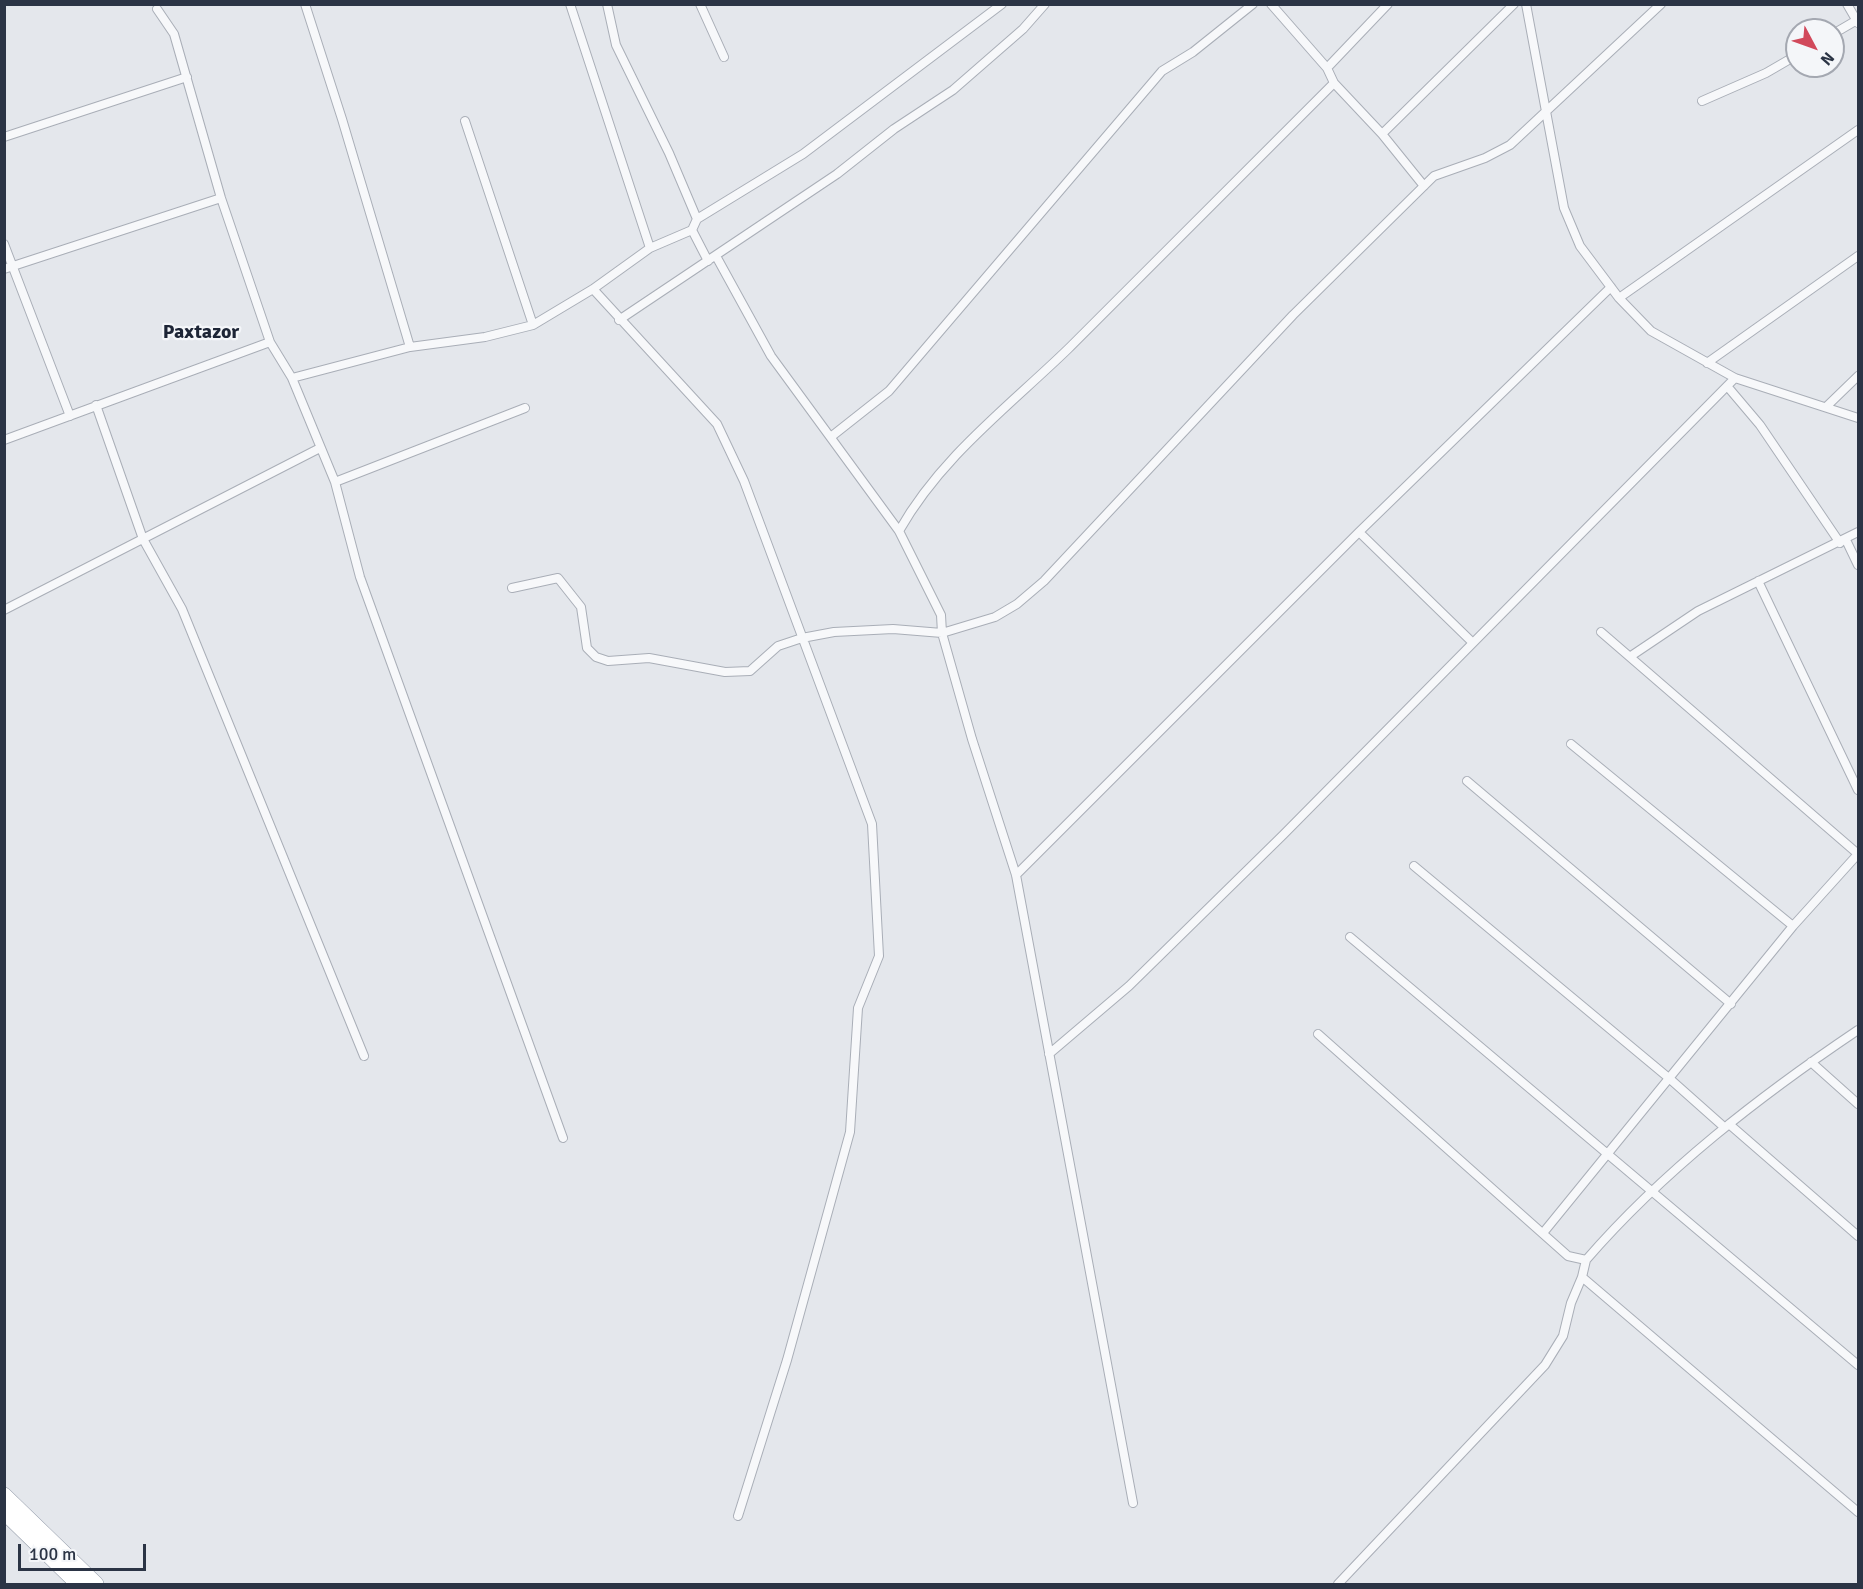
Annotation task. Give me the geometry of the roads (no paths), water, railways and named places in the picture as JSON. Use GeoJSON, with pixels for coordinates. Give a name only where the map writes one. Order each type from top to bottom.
{"type":"FeatureCollection","features":[{"type":"Feature","properties":{"kind":"highway"},"geometry":{"type":"LineString","coordinates":[[4,1495],[96,1584]]}},
{"type":"Feature","properties":{"kind":"highway"},"geometry":{"type":"LineString","coordinates":[[4,1512],[78,1584]]}},
{"type":"Feature","properties":{"kind":"street"},"geometry":{"type":"LineString","coordinates":[[305,4],[346,130],[410,347]]}},
{"type":"Feature","properties":{"kind":"street"},"geometry":{"type":"LineString","coordinates":[[570,4],[650,248]]}},
{"type":"Feature","properties":{"kind":"street"},"geometry":{"type":"LineString","coordinates":[[607,4],[616,45],[669,153],[697,219]]}},
{"type":"Feature","properties":{"kind":"street"},"geometry":{"type":"LineString","coordinates":[[700,4],[724,57]]}},
{"type":"Feature","properties":{"kind":"street"},"geometry":{"type":"LineString","coordinates":[[292,378],[410,347],[485,337],[533,325],[593,289],[650,248],[692,230],[697,219],[803,154],[1002,4]]}},
{"type":"Feature","properties":{"kind":"street"},"geometry":{"type":"LineString","coordinates":[[620,320],[953,90],[1023,29],[1045,4]]}},
{"type":"Feature","properties":{"kind":"street"},"geometry":{"type":"LineString","coordinates":[[832,436],[890,391],[1162,71],[1193,52],[1253,4]]}},
{"type":"Feature","properties":{"kind":"street"},"geometry":{"type":"LineString","coordinates":[[1271,4],[1327,68],[1334,83],[1382,134],[1424,186]]}},
{"type":"Feature","properties":{"kind":"street"},"geometry":{"type":"LineString","coordinates":[[1327,68],[1388,4]]}},
{"type":"Feature","properties":{"kind":"street"},"geometry":{"type":"LineString","coordinates":[[1382,134],[1514,4]]}},
{"type":"Feature","properties":{"kind":"street"},"geometry":{"type":"LineString","coordinates":[[1526,4],[1564,208],[1580,246],[1619,298],[1651,331],[1735,378],[1858,418]]}},
{"type":"Feature","properties":{"kind":"street"},"geometry":{"type":"LineString","coordinates":[[512,588],[558,578],[580,607],[587,648],[596,657],[608,661],[649,658],[725,672],[750,671],[778,646],[802,638],[834,632],[893,629],[942,633],[994,617],[1017,604],[1044,581],[1293,315],[1434,176],[1485,158],[1510,145],[1661,4]]}},
{"type":"Feature","properties":{"kind":"street"},"geometry":{"type":"LineString","coordinates":[[1847,4],[1858,22]]}},
{"type":"Feature","properties":{"kind":"street"},"geometry":{"type":"LineString","coordinates":[[157,9],[174,34],[221,198],[270,342],[292,378],[335,482],[360,577],[563,1138]]}},
{"type":"Feature","properties":{"kind":"street"},"geometry":{"type":"LineString","coordinates":[[1702,101],[1766,73],[1785,62]]}},
{"type":"Feature","properties":{"kind":"street"},"geometry":{"type":"LineString","coordinates":[[4,137],[187,76]]}},
{"type":"Feature","properties":{"kind":"street"},"geometry":{"type":"LineString","coordinates":[[898,531],[918,497],[965,444],[1005,410],[1075,342],[1334,83]]}},
{"type":"Feature","properties":{"kind":"street"},"geometry":{"type":"LineString","coordinates":[[465,121],[533,325]]}},
{"type":"Feature","properties":{"kind":"street"},"geometry":{"type":"LineString","coordinates":[[1619,298],[1858,130]]}},
{"type":"Feature","properties":{"kind":"street"},"geometry":{"type":"LineString","coordinates":[[8,267],[221,198]]}},
{"type":"Feature","properties":{"kind":"street"},"geometry":{"type":"LineString","coordinates":[[692,230],[712,258],[771,356],[832,436],[898,531],[941,615],[942,633],[972,739],[1016,874],[1133,1503]]}},
{"type":"Feature","properties":{"kind":"street"},"geometry":{"type":"LineString","coordinates":[[4,244],[8,267],[70,416]]}},
{"type":"Feature","properties":{"kind":"street"},"geometry":{"type":"LineString","coordinates":[[1707,363],[1858,256]]}},
{"type":"Feature","properties":{"kind":"street"},"geometry":{"type":"LineString","coordinates":[[1016,874],[1359,532],[1611,287]]}},
{"type":"Feature","properties":{"kind":"street"},"geometry":{"type":"LineString","coordinates":[[593,289],[717,424],[744,481],[872,824],[879,956],[858,1008],[850,1132],[788,1360],[738,1516]]}},
{"type":"Feature","properties":{"kind":"street"},"geometry":{"type":"LineString","coordinates":[[4,440],[270,342]]}},
{"type":"Feature","properties":{"kind":"street"},"geometry":{"type":"LineString","coordinates":[[1826,407],[1858,376]]}},
{"type":"Feature","properties":{"kind":"street"},"geometry":{"type":"LineString","coordinates":[[1049,1054],[1129,986],[1232,886],[1735,378]]}},
{"type":"Feature","properties":{"kind":"street"},"geometry":{"type":"LineString","coordinates":[[1727,386],[1760,425],[1843,541],[1858,566]]}},
{"type":"Feature","properties":{"kind":"street"},"geometry":{"type":"LineString","coordinates":[[96,405],[143,539],[182,609],[364,1056]]}},
{"type":"Feature","properties":{"kind":"street"},"geometry":{"type":"LineString","coordinates":[[335,482],[525,408]]}},
{"type":"Feature","properties":{"kind":"street"},"geometry":{"type":"LineString","coordinates":[[4,610],[320,448]]}},
{"type":"Feature","properties":{"kind":"street"},"geometry":{"type":"LineString","coordinates":[[1359,532],[1472,642]]}},
{"type":"Feature","properties":{"kind":"street"},"geometry":{"type":"LineString","coordinates":[[1630,656],[1698,611],[1858,532]]}},
{"type":"Feature","properties":{"kind":"street"},"geometry":{"type":"LineString","coordinates":[[1758,581],[1858,790]]}},
{"type":"Feature","properties":{"kind":"street"},"geometry":{"type":"LineString","coordinates":[[1544,1233],[1793,926],[1858,854],[1601,632]]}},
{"type":"Feature","properties":{"kind":"street"},"geometry":{"type":"LineString","coordinates":[[1571,744],[1793,926]]}},
{"type":"Feature","properties":{"kind":"street"},"geometry":{"type":"LineString","coordinates":[[1467,781],[1731,1004]]}},
{"type":"Feature","properties":{"kind":"street"},"geometry":{"type":"LineString","coordinates":[[1414,866],[1858,1236]]}},
{"type":"Feature","properties":{"kind":"street"},"geometry":{"type":"LineString","coordinates":[[1350,937],[1858,1365]]}},
{"type":"Feature","properties":{"kind":"street"},"geometry":{"type":"LineString","coordinates":[[1338,1584],[1545,1365],[1563,1336],[1571,1303],[1582,1277],[1586,1260],[1651,1191],[1726,1126],[1858,1030]]}},
{"type":"Feature","properties":{"kind":"street"},"geometry":{"type":"LineString","coordinates":[[1318,1034],[1568,1256],[1586,1260]]}},
{"type":"Feature","properties":{"kind":"street"},"geometry":{"type":"LineString","coordinates":[[1811,1062],[1858,1104]]}},
{"type":"Feature","properties":{"kind":"street"},"geometry":{"type":"LineString","coordinates":[[1582,1277],[1858,1512]]}},
{"type":"Feature","properties":{"kind":"district","name":"Paxtazor"},"geometry":{"type":"Point","coordinates":[201,333]}}]}
